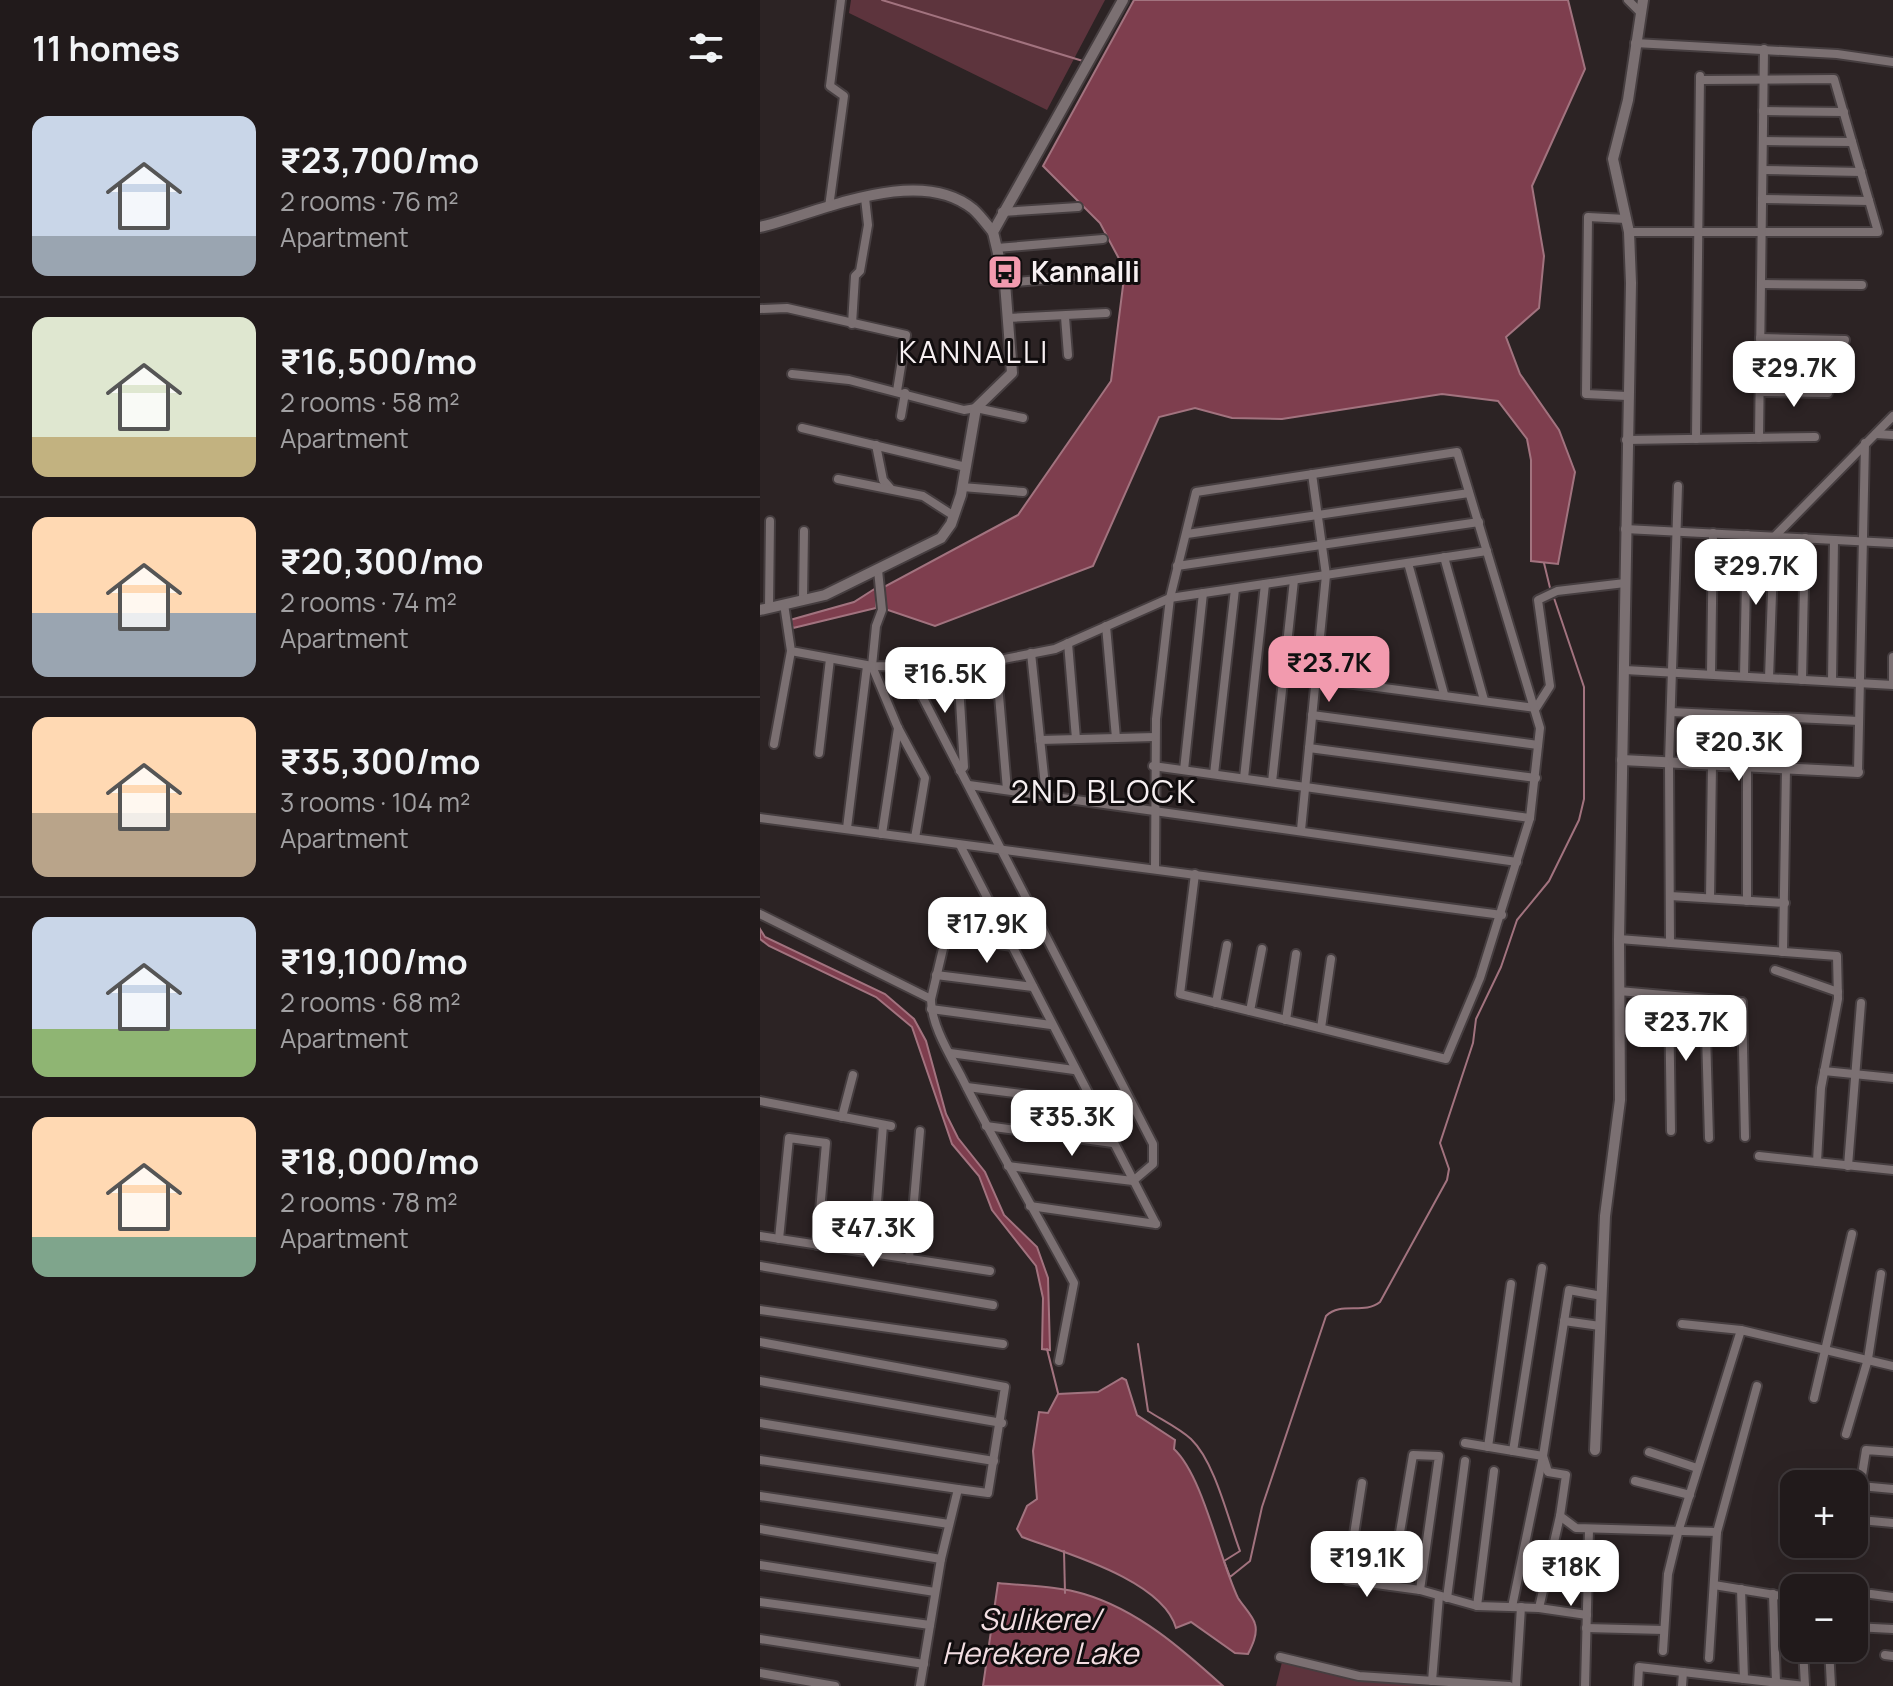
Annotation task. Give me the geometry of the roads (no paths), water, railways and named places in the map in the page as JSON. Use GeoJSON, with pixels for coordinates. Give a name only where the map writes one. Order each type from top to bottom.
{"type":"FeatureCollection","features":[{"type":"Feature","properties":{"kind":"street"},"geometry":{"type":"LineString","coordinates":[[829,207],[844,96],[830,86],[841,0]]}},
{"type":"Feature","properties":{"kind":"street"},"geometry":{"type":"LineString","coordinates":[[993,232],[1001,212],[1123,0]]}},
{"type":"Feature","properties":{"kind":"street"},"geometry":{"type":"LineString","coordinates":[[1628,0],[1641,13]]}},
{"type":"Feature","properties":{"kind":"street"},"geometry":{"type":"LineString","coordinates":[[1595,1450],[1605,1216],[1620,1100],[1619,939],[1629,232],[1613,159],[1628,100],[1643,0]]}},
{"type":"Feature","properties":{"kind":"street"},"geometry":{"type":"LineString","coordinates":[[1635,43],[1764,49],[1893,62]]}},
{"type":"Feature","properties":{"kind":"street"},"geometry":{"type":"LineString","coordinates":[[1759,438],[1764,49]]}},
{"type":"Feature","properties":{"kind":"street"},"geometry":{"type":"LineString","coordinates":[[1629,232],[1700,232],[1878,232],[1834,79],[1700,78],[1700,232],[1696,439]]}},
{"type":"Feature","properties":{"kind":"street"},"geometry":{"type":"LineString","coordinates":[[1763,111],[1844,112]]}},
{"type":"Feature","properties":{"kind":"street"},"geometry":{"type":"LineString","coordinates":[[1763,141],[1852,142]]}},
{"type":"Feature","properties":{"kind":"street"},"geometry":{"type":"LineString","coordinates":[[1763,170],[1861,172]]}},
{"type":"Feature","properties":{"kind":"street"},"geometry":{"type":"LineString","coordinates":[[760,227],[865,198],[914,190],[942,192],[973,208],[993,232],[997,248],[1005,283],[1012,373],[976,408],[962,487],[954,516],[941,538],[825,595],[764,609],[770,521]]}},
{"type":"Feature","properties":{"kind":"street"},"geometry":{"type":"LineString","coordinates":[[852,324],[855,276],[860,271],[868,225],[865,198]]}},
{"type":"Feature","properties":{"kind":"street"},"geometry":{"type":"LineString","coordinates":[[1762,199],[1869,201]]}},
{"type":"Feature","properties":{"kind":"street"},"geometry":{"type":"LineString","coordinates":[[1001,212],[1078,207]]}},
{"type":"Feature","properties":{"kind":"street"},"geometry":{"type":"LineString","coordinates":[[1626,219],[1588,217],[1586,394],[1627,396]]}},
{"type":"Feature","properties":{"kind":"street"},"geometry":{"type":"LineString","coordinates":[[997,248],[1103,239]]}},
{"type":"Feature","properties":{"kind":"street"},"geometry":{"type":"LineString","coordinates":[[1005,283],[1097,275]]}},
{"type":"Feature","properties":{"kind":"street"},"geometry":{"type":"LineString","coordinates":[[1761,284],[1862,285]]}},
{"type":"Feature","properties":{"kind":"street"},"geometry":{"type":"LineString","coordinates":[[760,309],[787,308],[906,335],[901,416]]}},
{"type":"Feature","properties":{"kind":"street"},"geometry":{"type":"LineString","coordinates":[[1008,318],[1106,313]]}},
{"type":"Feature","properties":{"kind":"street"},"geometry":{"type":"LineString","coordinates":[[1065,317],[1068,355]]}},
{"type":"Feature","properties":{"kind":"street"},"geometry":{"type":"LineString","coordinates":[[1760,338],[1845,340]]}},
{"type":"Feature","properties":{"kind":"street"},"geometry":{"type":"LineString","coordinates":[[792,374],[849,380],[964,410],[976,408],[1023,418]]}},
{"type":"Feature","properties":{"kind":"street"},"geometry":{"type":"LineString","coordinates":[[1760,392],[1828,393]]}},
{"type":"Feature","properties":{"kind":"street"},"geometry":{"type":"LineString","coordinates":[[1769,678],[1774,537],[1893,416]]}},
{"type":"Feature","properties":{"kind":"street"},"geometry":{"type":"LineString","coordinates":[[802,428],[966,467]]}},
{"type":"Feature","properties":{"kind":"street"},"geometry":{"type":"LineString","coordinates":[[1876,434],[1893,435]]}},
{"type":"Feature","properties":{"kind":"street"},"geometry":{"type":"LineString","coordinates":[[1626,440],[1815,437]]}},
{"type":"Feature","properties":{"kind":"street"},"geometry":{"type":"LineString","coordinates":[[1622,760],[1858,772],[1865,443]]}},
{"type":"Feature","properties":{"kind":"street"},"geometry":{"type":"LineString","coordinates":[[876,445],[883,480],[890,489]]}},
{"type":"Feature","properties":{"kind":"street"},"geometry":{"type":"LineString","coordinates":[[1155,868],[1153,766],[1170,598],[1196,492],[1457,452],[1540,728],[1530,818],[1502,915],[1446,1059],[1180,994],[1195,874]]}},
{"type":"Feature","properties":{"kind":"street"},"geometry":{"type":"LineString","coordinates":[[1301,830],[1326,575],[1312,474]]}},
{"type":"Feature","properties":{"kind":"street"},"geometry":{"type":"LineString","coordinates":[[838,479],[923,496],[954,516]]}},
{"type":"Feature","properties":{"kind":"street"},"geometry":{"type":"LineString","coordinates":[[1670,943],[1669,762],[1678,486]]}},
{"type":"Feature","properties":{"kind":"street"},"geometry":{"type":"LineString","coordinates":[[962,487],[1023,492]]}},
{"type":"Feature","properties":{"kind":"street"},"geometry":{"type":"LineString","coordinates":[[1187,534],[1469,493]]}},
{"type":"Feature","properties":{"kind":"street"},"geometry":{"type":"LineString","coordinates":[[1177,566],[1479,522]]}},
{"type":"Feature","properties":{"kind":"street"},"geometry":{"type":"LineString","coordinates":[[1625,529],[1893,543]]}},
{"type":"Feature","properties":{"kind":"street"},"geometry":{"type":"LineString","coordinates":[[803,600],[804,531]]}},
{"type":"Feature","properties":{"kind":"street"},"geometry":{"type":"LineString","coordinates":[[1711,674],[1713,533]]}},
{"type":"Feature","properties":{"kind":"street"},"geometry":{"type":"LineString","coordinates":[[1744,676],[1747,535]]}},
{"type":"Feature","properties":{"kind":"street"},"geometry":{"type":"LineString","coordinates":[[1802,680],[1805,538]]}},
{"type":"Feature","properties":{"kind":"street"},"geometry":{"type":"LineString","coordinates":[[1832,681],[1834,540]]}},
{"type":"Feature","properties":{"kind":"street"},"geometry":{"type":"LineString","coordinates":[[791,651],[870,666],[958,668],[1068,643],[1170,598],[1487,551]]}},
{"type":"Feature","properties":{"kind":"street"},"geometry":{"type":"LineString","coordinates":[[1444,557],[1484,700]]}},
{"type":"Feature","properties":{"kind":"street"},"geometry":{"type":"LineString","coordinates":[[1408,563],[1444,694]]}},
{"type":"Feature","properties":{"kind":"street"},"geometry":{"type":"LineString","coordinates":[[847,828],[876,626],[882,610],[878,570]]}},
{"type":"Feature","properties":{"kind":"street"},"geometry":{"type":"LineString","coordinates":[[1272,782],[1294,580]]}},
{"type":"Feature","properties":{"kind":"street"},"geometry":{"type":"LineString","coordinates":[[1536,708],[1550,686],[1538,600],[1552,593],[1625,583]]}},
{"type":"Feature","properties":{"kind":"street"},"geometry":{"type":"LineString","coordinates":[[1244,778],[1265,584]]}},
{"type":"Feature","properties":{"kind":"street"},"geometry":{"type":"LineString","coordinates":[[1214,774],[1235,589]]}},
{"type":"Feature","properties":{"kind":"street"},"geometry":{"type":"LineString","coordinates":[[1184,770],[1203,593]]}},
{"type":"Feature","properties":{"kind":"street"},"geometry":{"type":"LineString","coordinates":[[774,744],[791,651],[784,604]]}},
{"type":"Feature","properties":{"kind":"street"},"geometry":{"type":"LineString","coordinates":[[1106,626],[1116,738]]}},
{"type":"Feature","properties":{"kind":"street"},"geometry":{"type":"LineString","coordinates":[[1068,643],[1076,739]]}},
{"type":"Feature","properties":{"kind":"street"},"geometry":{"type":"LineString","coordinates":[[1031,653],[1046,795]]}},
{"type":"Feature","properties":{"kind":"street"},"geometry":{"type":"LineString","coordinates":[[1625,670],[1893,684],[1893,657]]}},
{"type":"Feature","properties":{"kind":"street"},"geometry":{"type":"LineString","coordinates":[[819,753],[830,659]]}},
{"type":"Feature","properties":{"kind":"street"},"geometry":{"type":"LineString","coordinates":[[996,660],[1007,790]]}},
{"type":"Feature","properties":{"kind":"street"},"geometry":{"type":"LineString","coordinates":[[870,666],[925,778],[915,838]]}},
{"type":"Feature","properties":{"kind":"street"},"geometry":{"type":"LineString","coordinates":[[958,668],[964,767],[960,771]]}},
{"type":"Feature","properties":{"kind":"street"},"geometry":{"type":"LineString","coordinates":[[908,669],[1153,1144],[1153,1164],[1133,1181],[1008,1166]]}},
{"type":"Feature","properties":{"kind":"street"},"geometry":{"type":"LineString","coordinates":[[1316,679],[1536,708]]}},
{"type":"Feature","properties":{"kind":"street"},"geometry":{"type":"LineString","coordinates":[[1671,712],[1859,721]]}},
{"type":"Feature","properties":{"kind":"street"},"geometry":{"type":"LineString","coordinates":[[1312,715],[1538,745]]}},
{"type":"Feature","properties":{"kind":"street"},"geometry":{"type":"LineString","coordinates":[[882,834],[898,728]]}},
{"type":"Feature","properties":{"kind":"street"},"geometry":{"type":"LineString","coordinates":[[1040,740],[1155,737]]}},
{"type":"Feature","properties":{"kind":"street"},"geometry":{"type":"LineString","coordinates":[[1309,748],[1536,778]]}},
{"type":"Feature","properties":{"kind":"street"},"geometry":{"type":"LineString","coordinates":[[1710,898],[1712,765]]}},
{"type":"Feature","properties":{"kind":"street"},"geometry":{"type":"LineString","coordinates":[[1153,766],[1530,818]]}},
{"type":"Feature","properties":{"kind":"street"},"geometry":{"type":"LineString","coordinates":[[1747,766],[1747,901]]}},
{"type":"Feature","properties":{"kind":"street"},"geometry":{"type":"LineString","coordinates":[[1783,952],[1786,768]]}},
{"type":"Feature","properties":{"kind":"street"},"geometry":{"type":"LineString","coordinates":[[969,785],[1153,808],[1517,862]]}},
{"type":"Feature","properties":{"kind":"street"},"geometry":{"type":"LineString","coordinates":[[760,818],[1001,852],[1155,868],[1502,915]]}},
{"type":"Feature","properties":{"kind":"street"},"geometry":{"type":"LineString","coordinates":[[960,845],[1156,1224],[1030,1206]]}},
{"type":"Feature","properties":{"kind":"street"},"geometry":{"type":"LineString","coordinates":[[1670,896],[1785,903]]}},
{"type":"Feature","properties":{"kind":"street"},"geometry":{"type":"LineString","coordinates":[[760,914],[931,999]]}},
{"type":"Feature","properties":{"kind":"street"},"geometry":{"type":"LineString","coordinates":[[1012,946],[946,936],[931,1009],[986,1126],[1074,1283],[1059,1361]]}},
{"type":"Feature","properties":{"kind":"street"},"geometry":{"type":"LineString","coordinates":[[1619,939],[1837,956],[1838,992],[1824,1071],[1817,1162]]}},
{"type":"Feature","properties":{"kind":"street"},"geometry":{"type":"LineString","coordinates":[[1216,1003],[1227,945]]}},
{"type":"Feature","properties":{"kind":"street"},"geometry":{"type":"LineString","coordinates":[[1250,1011],[1262,949]]}},
{"type":"Feature","properties":{"kind":"street"},"geometry":{"type":"LineString","coordinates":[[1286,1020],[1296,954]]}},
{"type":"Feature","properties":{"kind":"street"},"geometry":{"type":"LineString","coordinates":[[1321,1028],[1331,959]]}},
{"type":"Feature","properties":{"kind":"street"},"geometry":{"type":"LineString","coordinates":[[1775,970],[1838,992]]}},
{"type":"Feature","properties":{"kind":"street"},"geometry":{"type":"LineString","coordinates":[[936,975],[1033,987]]}},
{"type":"Feature","properties":{"kind":"street"},"geometry":{"type":"LineString","coordinates":[[1619,991],[1742,1002],[1745,1137]]}},
{"type":"Feature","properties":{"kind":"street"},"geometry":{"type":"LineString","coordinates":[[1669,996],[1671,1131]]}},
{"type":"Feature","properties":{"kind":"street"},"geometry":{"type":"LineString","coordinates":[[1705,999],[1709,1138]]}},
{"type":"Feature","properties":{"kind":"street"},"geometry":{"type":"LineString","coordinates":[[1848,1166],[1861,1003]]}},
{"type":"Feature","properties":{"kind":"street"},"geometry":{"type":"LineString","coordinates":[[931,1009],[1051,1025]]}},
{"type":"Feature","properties":{"kind":"street"},"geometry":{"type":"LineString","coordinates":[[950,1053],[1074,1070]]}},
{"type":"Feature","properties":{"kind":"street"},"geometry":{"type":"LineString","coordinates":[[1824,1071],[1893,1078]]}},
{"type":"Feature","properties":{"kind":"street"},"geometry":{"type":"LineString","coordinates":[[842,1117],[853,1075]]}},
{"type":"Feature","properties":{"kind":"street"},"geometry":{"type":"LineString","coordinates":[[967,1087],[1092,1103]]}},
{"type":"Feature","properties":{"kind":"street"},"geometry":{"type":"LineString","coordinates":[[760,1101],[887,1126],[873,1253]]}},
{"type":"Feature","properties":{"kind":"street"},"geometry":{"type":"LineString","coordinates":[[986,1126],[1113,1143]]}},
{"type":"Feature","properties":{"kind":"street"},"geometry":{"type":"LineString","coordinates":[[909,1259],[920,1131]]}},
{"type":"Feature","properties":{"kind":"street"},"geometry":{"type":"LineString","coordinates":[[779,1239],[789,1138],[814,1141],[826,1143],[817,1245]]}},
{"type":"Feature","properties":{"kind":"street"},"geometry":{"type":"LineString","coordinates":[[1759,1156],[1893,1170],[1893,1161]]}},
{"type":"Feature","properties":{"kind":"street"},"geometry":{"type":"LineString","coordinates":[[1814,1398],[1852,1234]]}},
{"type":"Feature","properties":{"kind":"street"},"geometry":{"type":"LineString","coordinates":[[760,1236],[990,1271]]}},
{"type":"Feature","properties":{"kind":"street"},"geometry":{"type":"LineString","coordinates":[[760,1266],[993,1305]]}},
{"type":"Feature","properties":{"kind":"street"},"geometry":{"type":"LineString","coordinates":[[1513,1451],[1542,1268]]}},
{"type":"Feature","properties":{"kind":"street"},"geometry":{"type":"LineString","coordinates":[[1846,1434],[1868,1359],[1881,1274]]}},
{"type":"Feature","properties":{"kind":"street"},"geometry":{"type":"LineString","coordinates":[[1488,1447],[1511,1284]]}},
{"type":"Feature","properties":{"kind":"street"},"geometry":{"type":"LineString","coordinates":[[1516,1686],[1517,1607],[1569,1290],[1602,1296]]}},
{"type":"Feature","properties":{"kind":"street"},"geometry":{"type":"LineString","coordinates":[[760,1310],[1003,1344]]}},
{"type":"Feature","properties":{"kind":"street"},"geometry":{"type":"LineString","coordinates":[[1564,1321],[1600,1326]]}},
{"type":"Feature","properties":{"kind":"street"},"geometry":{"type":"LineString","coordinates":[[1682,1324],[1741,1330],[1893,1366]]}},
{"type":"Feature","properties":{"kind":"street"},"geometry":{"type":"LineString","coordinates":[[1663,1651],[1668,1574],[1697,1468],[1741,1330]]}},
{"type":"Feature","properties":{"kind":"street"},"geometry":{"type":"LineString","coordinates":[[760,1342],[1005,1387],[1002,1423],[988,1493],[760,1460]]}},
{"type":"Feature","properties":{"kind":"street"},"geometry":{"type":"LineString","coordinates":[[760,1381],[1002,1423]]}},
{"type":"Feature","properties":{"kind":"street"},"geometry":{"type":"LineString","coordinates":[[1709,1658],[1717,1532],[1757,1386]]}},
{"type":"Feature","properties":{"kind":"street"},"geometry":{"type":"LineString","coordinates":[[760,1423],[994,1461]]}},
{"type":"Feature","properties":{"kind":"street"},"geometry":{"type":"LineString","coordinates":[[1465,1443],[1543,1456]]}},
{"type":"Feature","properties":{"kind":"street"},"geometry":{"type":"LineString","coordinates":[[1863,1470],[1866,1450],[1893,1452]]}},
{"type":"Feature","properties":{"kind":"street"},"geometry":{"type":"LineString","coordinates":[[1649,1452],[1697,1468]]}},
{"type":"Feature","properties":{"kind":"street"},"geometry":{"type":"LineString","coordinates":[[1391,1586],[1413,1455],[1439,1456],[1441,1464],[1420,1590]]}},
{"type":"Feature","properties":{"kind":"street"},"geometry":{"type":"LineString","coordinates":[[1539,1608],[1566,1475],[1548,1472],[1543,1456]]}},
{"type":"Feature","properties":{"kind":"street"},"geometry":{"type":"LineString","coordinates":[[1432,1681],[1465,1461]]}},
{"type":"Feature","properties":{"kind":"street"},"geometry":{"type":"LineString","coordinates":[[1477,1606],[1494,1471]]}},
{"type":"Feature","properties":{"kind":"street"},"geometry":{"type":"LineString","coordinates":[[1635,1481],[1690,1495]]}},
{"type":"Feature","properties":{"kind":"street"},"geometry":{"type":"LineString","coordinates":[[1362,1483],[1347,1580],[1420,1590],[1477,1606],[1539,1608],[1587,1615]]}},
{"type":"Feature","properties":{"kind":"street"},"geometry":{"type":"LineString","coordinates":[[1868,1487],[1893,1489]]}},
{"type":"Feature","properties":{"kind":"street"},"geometry":{"type":"LineString","coordinates":[[920,1686],[941,1559],[958,1489]]}},
{"type":"Feature","properties":{"kind":"street"},"geometry":{"type":"LineString","coordinates":[[760,1496],[949,1524]]}},
{"type":"Feature","properties":{"kind":"street"},"geometry":{"type":"LineString","coordinates":[[1560,1516],[1576,1528],[1589,1530],[1679,1529],[1717,1532]]}},
{"type":"Feature","properties":{"kind":"street"},"geometry":{"type":"LineString","coordinates":[[1871,1521],[1893,1523]]}},
{"type":"Feature","properties":{"kind":"street"},"geometry":{"type":"LineString","coordinates":[[760,1529],[941,1559]]}},
{"type":"Feature","properties":{"kind":"street"},"geometry":{"type":"LineString","coordinates":[[1585,1686],[1589,1530]]}},
{"type":"Feature","properties":{"kind":"street"},"geometry":{"type":"LineString","coordinates":[[760,1565],[935,1592]]}},
{"type":"Feature","properties":{"kind":"street"},"geometry":{"type":"LineString","coordinates":[[1714,1585],[1780,1595]]}},
{"type":"Feature","properties":{"kind":"street"},"geometry":{"type":"LineString","coordinates":[[1741,1589],[1744,1679]]}},
{"type":"Feature","properties":{"kind":"street"},"geometry":{"type":"LineString","coordinates":[[1773,1594],[1776,1683]]}},
{"type":"Feature","properties":{"kind":"street"},"geometry":{"type":"LineString","coordinates":[[1871,1594],[1893,1597]]}},
{"type":"Feature","properties":{"kind":"street"},"geometry":{"type":"LineString","coordinates":[[760,1602],[930,1625]]}},
{"type":"Feature","properties":{"kind":"street"},"geometry":{"type":"LineString","coordinates":[[1586,1628],[1664,1630]]}},
{"type":"Feature","properties":{"kind":"street"},"geometry":{"type":"LineString","coordinates":[[1868,1628],[1893,1629]]}},
{"type":"Feature","properties":{"kind":"street"},"geometry":{"type":"LineString","coordinates":[[760,1639],[924,1664]]}},
{"type":"Feature","properties":{"kind":"street"},"geometry":{"type":"LineString","coordinates":[[1280,1657],[1359,1676],[1509,1686]]}},
{"type":"Feature","properties":{"kind":"street"},"geometry":{"type":"LineString","coordinates":[[1638,1686],[1639,1667],[1805,1686],[1804,1662]]}},
{"type":"Feature","properties":{"kind":"street"},"geometry":{"type":"LineString","coordinates":[[1830,1662],[1831,1686]]}},
{"type":"Feature","properties":{"kind":"street"},"geometry":{"type":"LineString","coordinates":[[1682,1686],[1683,1672]]}},
{"type":"Feature","properties":{"kind":"street"},"geometry":{"type":"LineString","coordinates":[[760,1673],[835,1686]]}},
{"type":"Feature","properties":{"kind":"water"},"geometry":{"type":"Polygon","coordinates":[[[1134,0],[1568,0],[1585,69],[1532,186],[1544,256],[1539,308],[1506,337],[1520,374],[1559,430],[1575,472],[1558,564],[1531,561],[1531,460],[1527,439],[1498,401],[1442,394],[1282,419],[1232,418],[1195,408],[1159,417],[1093,566],[935,626],[885,609],[882,588],[1018,515],[1111,381],[1125,270],[1100,223],[1043,166],[1134,0]]]}},
{"type":"Feature","properties":{"kind":"water"},"geometry":{"type":"Polygon","coordinates":[[[876,588],[876,608],[793,628],[790,620],[854,602],[876,588]]]}},
{"type":"Feature","properties":{"kind":"water"},"geometry":{"type":"Polygon","coordinates":[[[760,929],[765,937],[885,994],[914,1019],[926,1041],[946,1114],[958,1138],[985,1172],[1004,1215],[1037,1247],[1048,1278],[1050,1350],[1042,1349],[1043,1298],[1036,1266],[992,1210],[979,1176],[952,1144],[912,1027],[876,997],[769,946],[760,939],[760,929]]]}},
{"type":"Feature","properties":{"kind":"water"},"geometry":{"type":"Polygon","coordinates":[[[1122,1378],[1126,1380],[1137,1415],[1175,1440],[1174,1449],[1194,1478],[1238,1598],[1255,1624],[1255,1636],[1248,1654],[1235,1653],[1191,1622],[1176,1628],[1167,1611],[1133,1582],[1086,1560],[1022,1537],[1017,1529],[1027,1506],[1037,1499],[1033,1451],[1039,1412],[1048,1413],[1058,1394],[1098,1392],[1122,1378]]]}},
{"type":"Feature","properties":{"kind":"water","name":"Sulikere/ Herekere Lake"},"geometry":{"type":"Polygon","coordinates":[[[998,1583],[1063,1589],[1104,1601],[1158,1632],[1223,1686],[983,1686],[998,1583]]]}},
{"type":"Feature","properties":{"kind":"waterway"},"geometry":{"type":"LineString","coordinates":[[882,0],[1083,61]]}},
{"type":"Feature","properties":{"kind":"waterway"},"geometry":{"type":"LineString","coordinates":[[1544,563],[1551,592]]}},
{"type":"Feature","properties":{"kind":"waterway"},"geometry":{"type":"LineString","coordinates":[[1138,1344],[1148,1411],[1191,1439],[1214,1476],[1240,1551],[1224,1561],[1230,1577],[1250,1561],[1262,1507],[1326,1316],[1339,1309],[1367,1308],[1380,1302],[1447,1180],[1449,1169],[1440,1143],[1473,1043],[1476,1019],[1501,967],[1517,920],[1549,881],[1579,820],[1584,799],[1584,687],[1554,598]]}},
{"type":"Feature","properties":{"kind":"waterway"},"geometry":{"type":"LineString","coordinates":[[1047,1349],[1058,1393]]}},
{"type":"Feature","properties":{"kind":"waterway"},"geometry":{"type":"LineString","coordinates":[[1064,1551],[1065,1593]]}},
{"type":"Feature","properties":{"kind":"place","name":"Kannalli"},"geometry":{"type":"Point","coordinates":[1005,272]}},
{"type":"Feature","properties":{"kind":"district","name":"KANNALLI"},"geometry":{"type":"Point","coordinates":[974,353]}},
{"type":"Feature","properties":{"kind":"district","name":"2ND BLOCK"},"geometry":{"type":"Point","coordinates":[1104,792]}}]}
